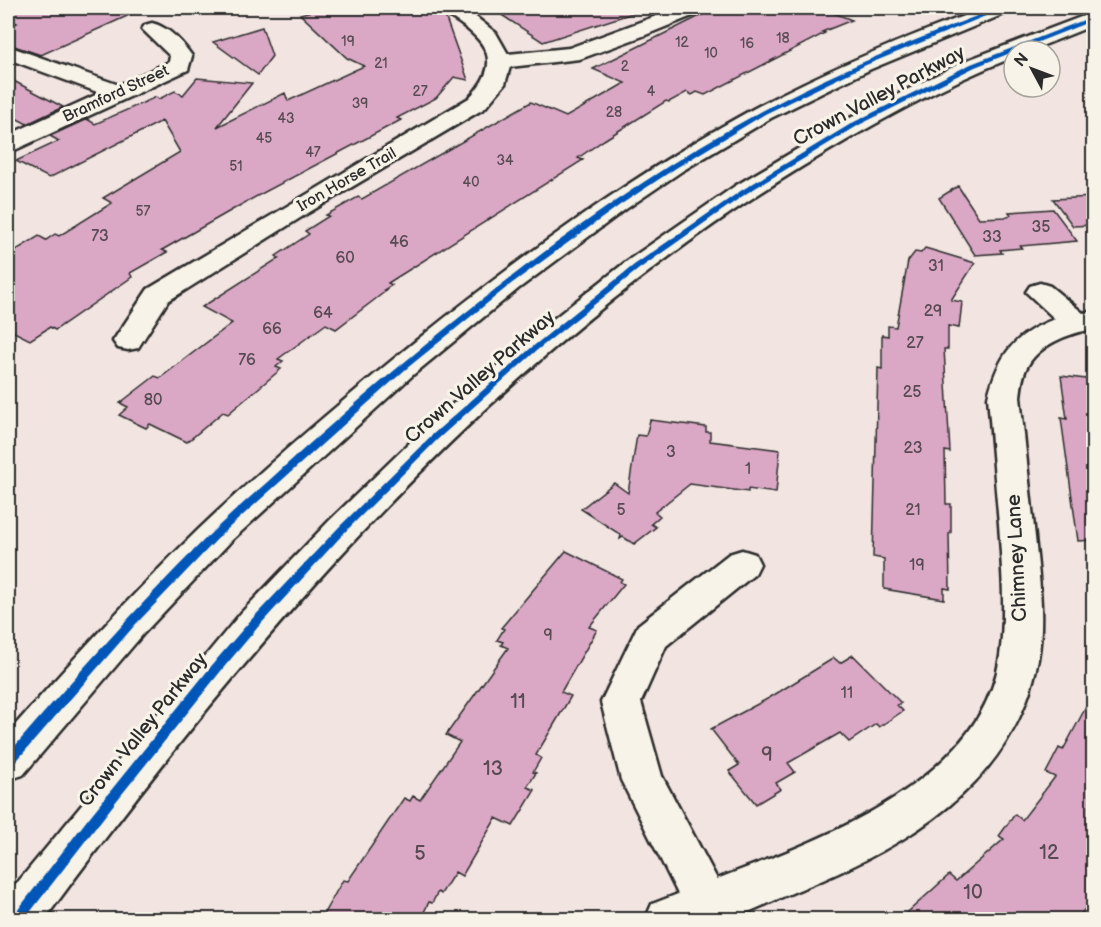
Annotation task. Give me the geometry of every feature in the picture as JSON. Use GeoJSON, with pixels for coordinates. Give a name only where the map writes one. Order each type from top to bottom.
{"type":"FeatureCollection","features":[{"type":"Feature","properties":{"kind":"main road"},"geometry":{"type":"LineString","coordinates":[[450,8],[476,24],[495,46],[501,61],[572,54],[636,32],[695,8]]}},
{"type":"Feature","properties":{"kind":"main road","name":"Crown Valley Parkway"},"geometry":{"type":"LineString","coordinates":[[8,762],[53,709],[210,541],[339,423],[447,331],[521,274],[624,198],[732,130],[869,61],[1002,8]]}},
{"type":"Feature","properties":{"kind":"main road","name":"Crown Valley Parkway"},"geometry":{"type":"LineString","coordinates":[[16,920],[62,858],[252,625],[377,494],[501,378],[629,273],[746,190],[825,142],[906,97],[988,59],[1094,18]]}},
{"type":"Feature","properties":{"kind":"main road","name":"Bramford Street"},"geometry":{"type":"LineString","coordinates":[[8,144],[180,65],[181,56],[172,44],[152,29]]}},
{"type":"Feature","properties":{"kind":"main road"},"geometry":{"type":"LineString","coordinates":[[8,52],[120,93]]}},
{"type":"Feature","properties":{"kind":"main road","name":"Iron Horse Trail"},"geometry":{"type":"LineString","coordinates":[[128,341],[158,295],[299,208],[477,103],[495,81],[501,61]]}},
{"type":"Feature","properties":{"kind":"main road","name":"Chimney Lane"},"geometry":{"type":"LineString","coordinates":[[1040,292],[1084,321]]}},
{"type":"Feature","properties":{"kind":"main road","name":"Chimney Lane"},"geometry":{"type":"LineString","coordinates":[[668,920],[706,903],[812,864],[880,831],[933,796],[973,756],[1005,709],[1019,658],[1023,601],[1004,398],[1010,370],[1024,350],[1044,334],[1084,321]]}},
{"type":"Feature","properties":{"kind":"main road"},"geometry":{"type":"LineString","coordinates":[[706,903],[642,780],[621,702],[651,636],[742,564]]}},
{"type":"Feature","properties":{"kind":"building"},"geometry":{"type":"Polygon","coordinates":[[[8,8],[145,8],[41,55],[8,44],[8,27],[17,23],[8,19],[8,8]]]}},
{"type":"Feature","properties":{"kind":"building"},"geometry":{"type":"Polygon","coordinates":[[[322,8],[438,8],[445,16],[468,80],[454,77],[436,98],[397,118],[401,120],[246,202],[162,250],[167,252],[130,273],[132,277],[55,330],[50,327],[30,340],[8,329],[8,255],[39,236],[46,240],[55,234],[59,236],[112,203],[103,198],[180,152],[162,121],[49,178],[16,161],[59,141],[50,136],[87,119],[95,124],[156,97],[159,99],[175,91],[183,95],[197,78],[252,83],[217,127],[285,93],[288,101],[364,66],[347,58],[300,14],[322,8]]]}},
{"type":"Feature","properties":{"kind":"building"},"geometry":{"type":"Polygon","coordinates":[[[491,8],[632,8],[633,13],[543,42],[491,8]]]}},
{"type":"Feature","properties":{"kind":"building"},"geometry":{"type":"Polygon","coordinates":[[[716,8],[821,8],[852,20],[822,32],[825,33],[705,95],[697,92],[692,95],[687,92],[669,102],[666,101],[604,140],[578,158],[583,160],[388,283],[392,285],[384,290],[386,291],[336,329],[326,324],[278,359],[283,361],[276,367],[281,369],[228,414],[223,412],[187,442],[150,424],[146,428],[119,415],[128,407],[120,403],[155,376],[160,378],[232,323],[202,307],[279,258],[276,256],[309,234],[305,231],[329,216],[326,215],[358,197],[362,199],[531,102],[566,117],[625,83],[593,69],[716,8]]]}},
{"type":"Feature","properties":{"kind":"building"},"geometry":{"type":"Polygon","coordinates":[[[262,27],[272,56],[258,75],[213,42],[262,27]]]}},
{"type":"Feature","properties":{"kind":"building"},"geometry":{"type":"Polygon","coordinates":[[[8,78],[63,107],[27,124],[8,114],[8,78]]]}},
{"type":"Feature","properties":{"kind":"building"},"geometry":{"type":"Polygon","coordinates":[[[958,186],[979,218],[1008,217],[1011,215],[1009,212],[1053,209],[1077,241],[1020,246],[1022,248],[1000,250],[1002,253],[975,255],[939,198],[958,186]]]}},
{"type":"Feature","properties":{"kind":"building"},"geometry":{"type":"Polygon","coordinates":[[[1094,197],[1094,225],[1073,226],[1053,199],[1094,197]]]}},
{"type":"Feature","properties":{"kind":"building"},"geometry":{"type":"Polygon","coordinates":[[[925,248],[975,263],[951,300],[962,302],[959,328],[948,326],[948,349],[944,349],[950,452],[945,451],[946,504],[951,504],[951,533],[949,534],[950,589],[944,588],[944,599],[884,589],[884,559],[873,557],[878,368],[882,369],[882,335],[888,336],[888,326],[896,327],[908,261],[915,252],[921,253],[925,248]]]}},
{"type":"Feature","properties":{"kind":"building"},"geometry":{"type":"Polygon","coordinates":[[[1061,376],[1094,380],[1094,540],[1078,541],[1061,418],[1067,419],[1061,376]]]}},
{"type":"Feature","properties":{"kind":"building"},"geometry":{"type":"Polygon","coordinates":[[[650,420],[706,427],[706,432],[710,432],[710,441],[780,450],[776,493],[748,489],[748,492],[690,484],[655,512],[660,516],[651,524],[656,527],[634,544],[623,537],[620,539],[621,535],[581,509],[614,483],[628,493],[637,435],[646,436],[650,420]]]}},
{"type":"Feature","properties":{"kind":"building"},"geometry":{"type":"Polygon","coordinates":[[[566,551],[622,579],[620,582],[624,584],[589,627],[597,630],[561,692],[571,696],[536,755],[541,758],[533,772],[536,773],[527,787],[535,790],[513,826],[496,818],[462,876],[455,872],[441,894],[438,892],[432,903],[429,902],[420,920],[320,920],[343,880],[348,881],[404,798],[410,801],[413,796],[420,800],[460,742],[446,735],[508,648],[501,645],[503,642],[497,640],[504,629],[501,628],[566,551]]]}},
{"type":"Feature","properties":{"kind":"building"},"geometry":{"type":"Polygon","coordinates":[[[853,655],[901,703],[897,705],[903,711],[879,727],[876,724],[849,742],[840,733],[788,763],[795,772],[776,783],[781,789],[756,804],[729,771],[739,765],[711,729],[769,698],[834,658],[840,663],[853,655]]]}},
{"type":"Feature","properties":{"kind":"building"},"geometry":{"type":"Polygon","coordinates":[[[1094,692],[1094,896],[1077,920],[899,920],[949,875],[956,881],[1004,839],[999,836],[1015,814],[1022,820],[1055,777],[1046,773],[1059,748],[1063,750],[1094,692]]]}},
{"type":"Feature","properties":{"kind":"cycle path"},"geometry":{"type":"LineString","coordinates":[[8,762],[131,623],[219,531],[403,367],[562,242],[673,166],[763,113],[864,64],[1002,8]]}},
{"type":"Feature","properties":{"kind":"cycle path"},"geometry":{"type":"LineString","coordinates":[[16,920],[110,800],[254,624],[342,529],[435,437],[533,349],[636,267],[744,191],[856,124],[973,65],[1094,18]]}}]}
